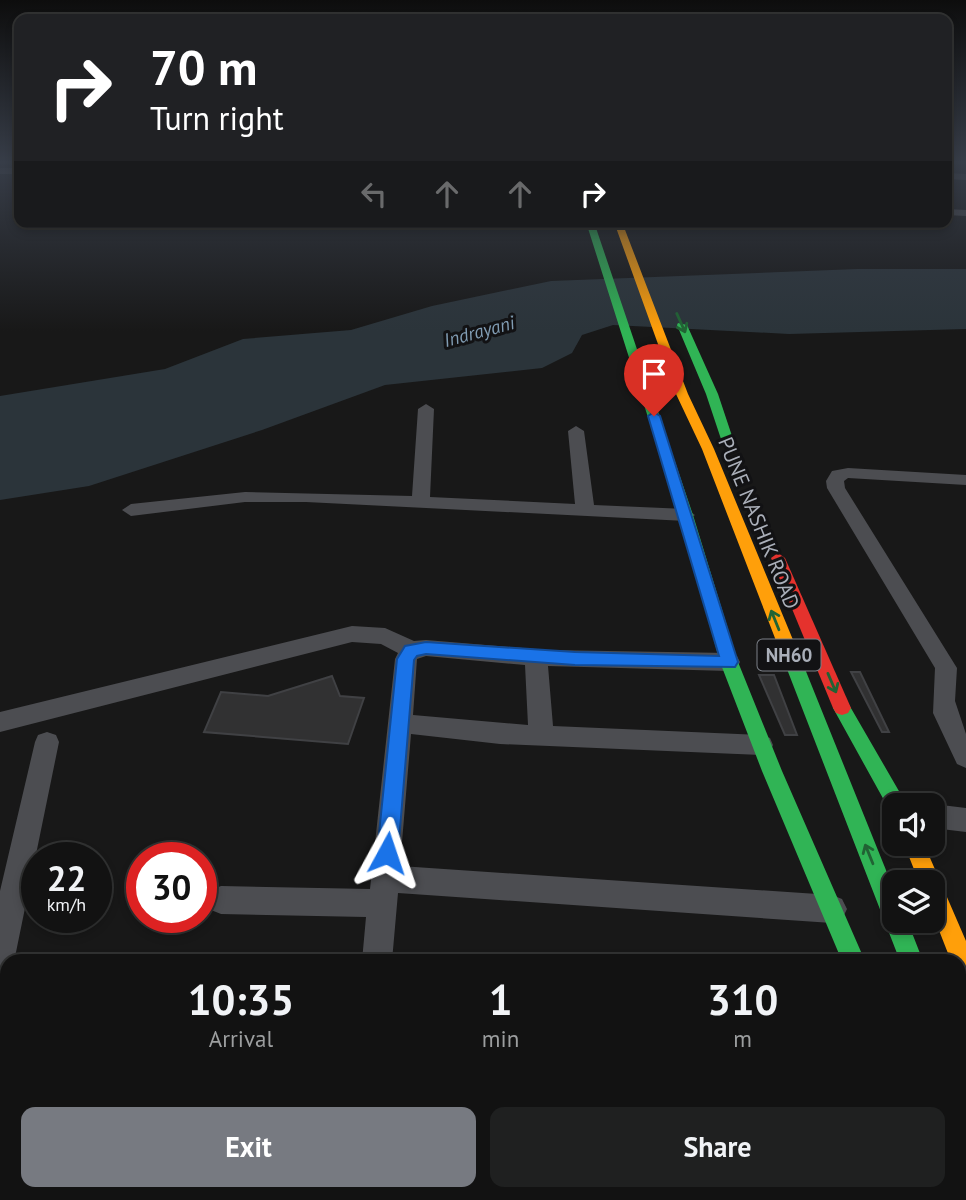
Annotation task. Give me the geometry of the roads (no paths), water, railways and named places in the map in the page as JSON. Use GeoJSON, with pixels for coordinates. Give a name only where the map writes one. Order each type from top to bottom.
{"type":"FeatureCollection","features":[{"type":"Feature","properties":{"kind":"main road"},"geometry":{"type":"LineString","coordinates":[[592,228],[686,515],[729,662],[761,745],[851,954]]}},
{"type":"Feature","properties":{"kind":"main road","name":"PUNE NASHIK ROAD"},"geometry":{"type":"LineString","coordinates":[[620,228],[682,394],[708,449],[882,887]]}},
{"type":"Feature","properties":{"kind":"main road","name":"PUNE NASHIK ROAD"},"geometry":{"type":"LineString","coordinates":[[675,310],[712,394],[736,461]]}},
{"type":"Feature","properties":{"kind":"main road","name":"PUNE NASHIK ROAD"},"geometry":{"type":"LineString","coordinates":[[773,547],[882,799]]}},
{"type":"Feature","properties":{"kind":"main road"},"geometry":{"type":"LineString","coordinates":[[852,812],[882,811]]}},
{"type":"Feature","properties":{"kind":"main road"},"geometry":{"type":"LineString","coordinates":[[945,918],[960,954]]}},
{"type":"Feature","properties":{"kind":"main road","name":"PUNE NASHIK ROAD"},"geometry":{"type":"LineString","coordinates":[[901,933],[909,954]]}},
{"type":"Feature","properties":{"kind":"street"},"geometry":{"type":"LineString","coordinates":[[421,501],[426,409]]}},
{"type":"Feature","properties":{"kind":"street"},"geometry":{"type":"LineString","coordinates":[[576,431],[585,510]]}},
{"type":"Feature","properties":{"kind":"street"},"geometry":{"type":"LineString","coordinates":[[966,480],[848,474],[838,475],[835,481],[836,488],[946,668],[947,684],[943,704],[947,720],[966,757]]}},
{"type":"Feature","properties":{"kind":"street"},"geometry":{"type":"LineString","coordinates":[[131,510],[245,497],[421,501],[686,515]]}},
{"type":"Feature","properties":{"kind":"street"},"geometry":{"type":"LineString","coordinates":[[0,722],[352,634],[385,636],[411,650],[426,648],[536,657],[729,662]]}},
{"type":"Feature","properties":{"kind":"street"},"geometry":{"type":"LineString","coordinates":[[378,954],[405,659],[411,650]]}},
{"type":"Feature","properties":{"kind":"street"},"geometry":{"type":"LineString","coordinates":[[536,657],[541,736]]}},
{"type":"Feature","properties":{"kind":"street"},"geometry":{"type":"LineString","coordinates":[[398,723],[541,736],[761,745]]}},
{"type":"Feature","properties":{"kind":"street"},"geometry":{"type":"LineString","coordinates":[[1,954],[47,742]]}},
{"type":"Feature","properties":{"kind":"street"},"geometry":{"type":"LineString","coordinates":[[945,817],[966,820]]}},
{"type":"Feature","properties":{"kind":"street"},"geometry":{"type":"LineString","coordinates":[[221,900],[384,891],[832,909]]}},
{"type":"Feature","properties":{"kind":"water","name":"Indrayani"},"geometry":{"type":"Polygon","coordinates":[[[857,269],[966,269],[966,329],[789,334],[613,325],[582,335],[572,353],[542,368],[385,385],[262,430],[89,486],[0,500],[0,396],[165,369],[243,339],[351,330],[432,306],[551,281],[857,269]]]}}]}
